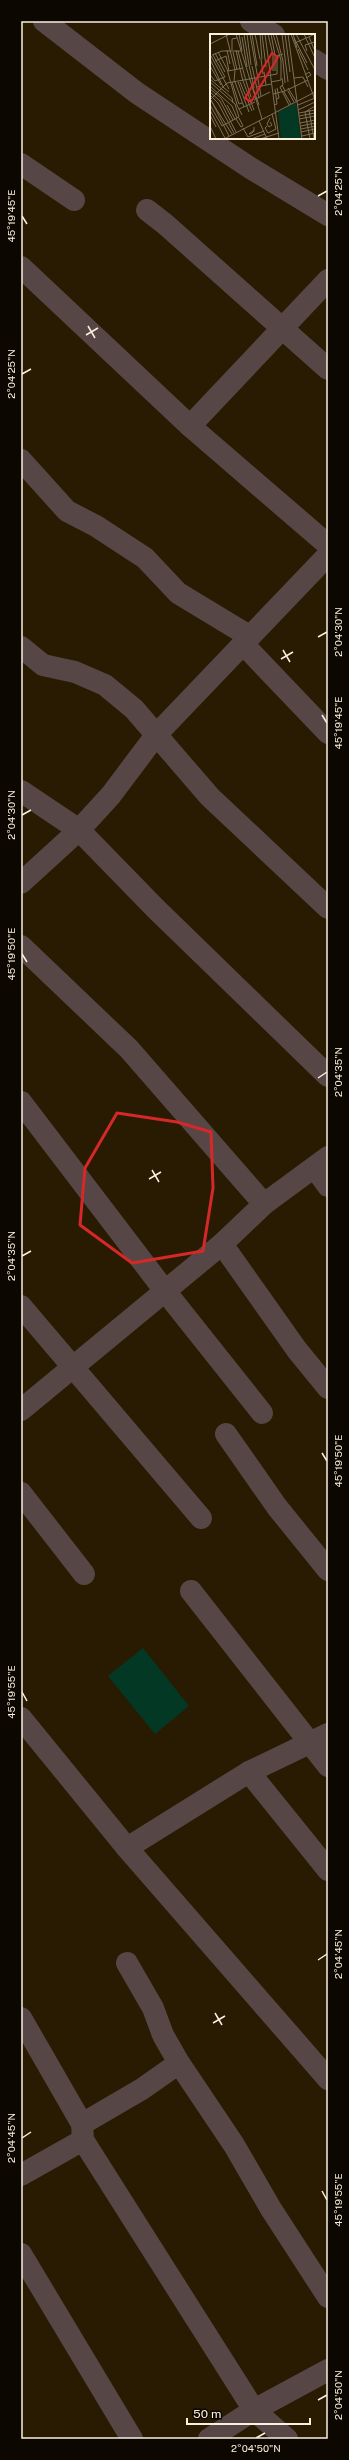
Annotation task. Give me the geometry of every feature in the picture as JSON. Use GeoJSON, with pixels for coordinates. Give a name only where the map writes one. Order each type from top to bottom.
{"type":"FeatureCollection","features":[{"type":"Feature","properties":{"kind":"street"},"geometry":{"type":"LineString","coordinates":[[44,21],[137,93],[252,169],[328,215]]}},
{"type":"Feature","properties":{"kind":"street"},"geometry":{"type":"LineString","coordinates":[[252,21],[272,34]]}},
{"type":"Feature","properties":{"kind":"street"},"geometry":{"type":"LineString","coordinates":[[315,61],[328,69]]}},
{"type":"Feature","properties":{"kind":"street"},"geometry":{"type":"LineString","coordinates":[[21,164],[74,200]]}},
{"type":"Feature","properties":{"kind":"street"},"geometry":{"type":"LineString","coordinates":[[147,210],[166,224],[328,369]]}},
{"type":"Feature","properties":{"kind":"street"},"geometry":{"type":"LineString","coordinates":[[21,267],[190,426],[328,546]]}},
{"type":"Feature","properties":{"kind":"street"},"geometry":{"type":"LineString","coordinates":[[190,426],[328,280]]}},
{"type":"Feature","properties":{"kind":"street"},"geometry":{"type":"LineString","coordinates":[[21,460],[67,511],[96,526],[145,558],[178,592],[246,641],[328,733]]}},
{"type":"Feature","properties":{"kind":"street"},"geometry":{"type":"LineString","coordinates":[[21,883],[79,830],[111,795],[156,735],[328,555]]}},
{"type":"Feature","properties":{"kind":"street"},"geometry":{"type":"LineString","coordinates":[[21,647],[43,665],[75,672],[105,685],[134,709],[210,797],[328,908]]}},
{"type":"Feature","properties":{"kind":"street"},"geometry":{"type":"LineString","coordinates":[[21,791],[79,830],[156,909],[328,1076]]}},
{"type":"Feature","properties":{"kind":"street"},"geometry":{"type":"LineString","coordinates":[[22,948],[129,1049],[264,1204]]}},
{"type":"Feature","properties":{"kind":"street"},"geometry":{"type":"LineString","coordinates":[[21,1102],[165,1291],[262,1412]]}},
{"type":"Feature","properties":{"kind":"street"},"geometry":{"type":"LineString","coordinates":[[21,1410],[222,1244],[264,1204],[322,1163],[328,1186]]}},
{"type":"Feature","properties":{"kind":"street"},"geometry":{"type":"LineString","coordinates":[[222,1244],[297,1350],[328,1388]]}},
{"type":"Feature","properties":{"kind":"street"},"geometry":{"type":"LineString","coordinates":[[21,1306],[74,1366],[201,1518]]}},
{"type":"Feature","properties":{"kind":"street"},"geometry":{"type":"LineString","coordinates":[[226,1434],[277,1507],[328,1570]]}},
{"type":"Feature","properties":{"kind":"street"},"geometry":{"type":"LineString","coordinates":[[21,1493],[84,1574]]}},
{"type":"Feature","properties":{"kind":"street"},"geometry":{"type":"LineString","coordinates":[[191,1591],[319,1739],[328,1766]]}},
{"type":"Feature","properties":{"kind":"street"},"geometry":{"type":"LineString","coordinates":[[21,1718],[127,1848],[328,2079]]}},
{"type":"Feature","properties":{"kind":"street"},"geometry":{"type":"LineString","coordinates":[[127,1848],[249,1772],[319,1739]]}},
{"type":"Feature","properties":{"kind":"street"},"geometry":{"type":"LineString","coordinates":[[249,1772],[328,1870]]}},
{"type":"Feature","properties":{"kind":"street"},"geometry":{"type":"LineString","coordinates":[[128,1963],[153,2008],[163,2035],[179,2063],[234,2145],[271,2209],[328,2297]]}},
{"type":"Feature","properties":{"kind":"street"},"geometry":{"type":"LineString","coordinates":[[21,2018],[83,2132],[254,2410],[287,2439]]}},
{"type":"Feature","properties":{"kind":"street"},"geometry":{"type":"LineString","coordinates":[[21,2175],[179,2063]]}},
{"type":"Feature","properties":{"kind":"street"},"geometry":{"type":"LineString","coordinates":[[21,2254],[132,2439]]}},
{"type":"Feature","properties":{"kind":"street"},"geometry":{"type":"LineString","coordinates":[[209,2439],[254,2410],[328,2370]]}},
{"type":"Feature","properties":{"kind":"highlighted area"},"geometry":{"type":"Polygon","coordinates":[[[117,1113],[177,1122],[211,1132],[213,1188],[203,1251],[132,1263],[80,1225],[85,1168],[117,1113]]]}},
{"type":"Feature","properties":{"kind":"green space"},"geometry":{"type":"Polygon","coordinates":[[[143,1648],[189,1706],[155,1734],[108,1676],[143,1648]]]}}]}
